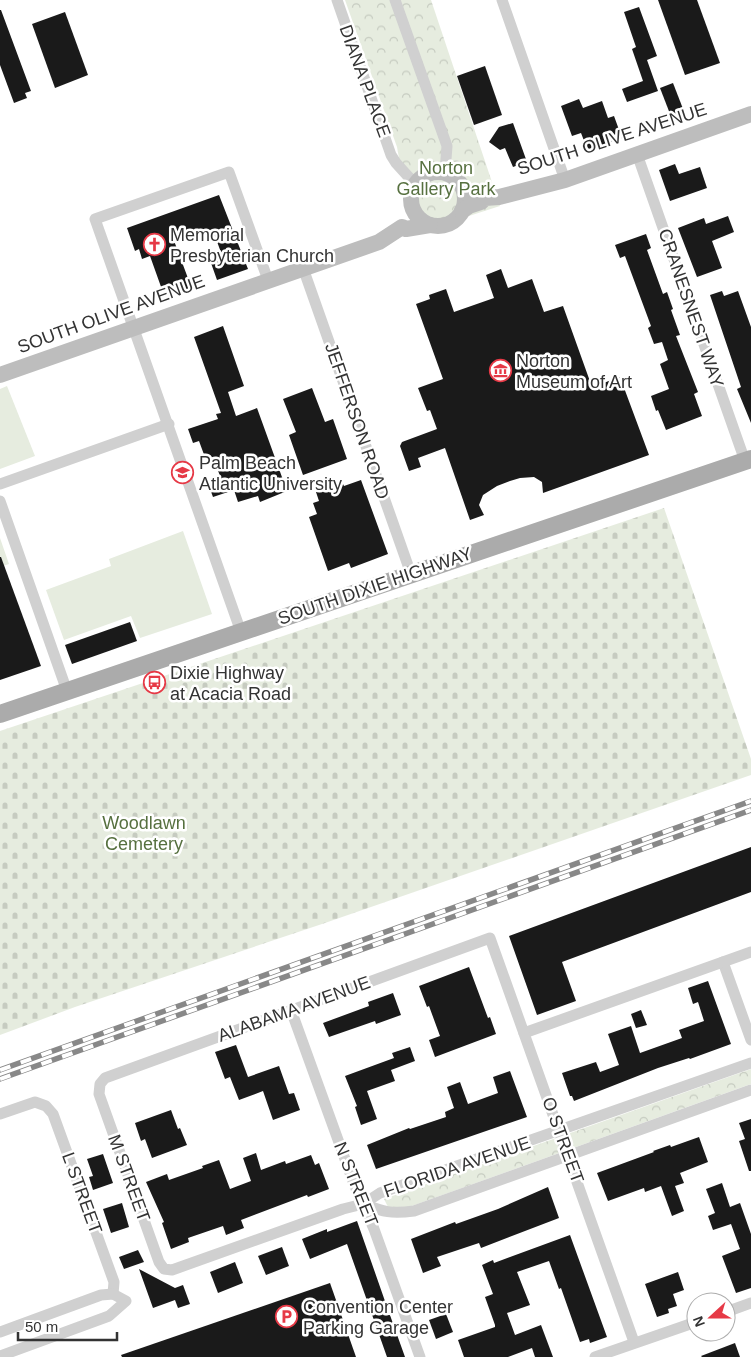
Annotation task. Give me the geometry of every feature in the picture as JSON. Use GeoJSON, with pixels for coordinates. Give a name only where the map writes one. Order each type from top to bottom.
{"type":"FeatureCollection","features":[{"type":"Feature","properties":{"kind":"main road","name":"SOUTH DIXIE HIGHWAY"},"geometry":{"type":"LineString","coordinates":[[0,714],[748,460]]}},
{"type":"Feature","properties":{"kind":"street","name":"DIANA PLACE"},"geometry":{"type":"LineString","coordinates":[[336,0],[391,154],[396,164],[415,184]]}},
{"type":"Feature","properties":{"kind":"street"},"geometry":{"type":"LineString","coordinates":[[395,0],[447,146],[445,172]]}},
{"type":"Feature","properties":{"kind":"street"},"geometry":{"type":"LineString","coordinates":[[502,0],[565,180]]}},
{"type":"Feature","properties":{"kind":"street","name":"SOUTH OLIVE AVENUE"},"geometry":{"type":"LineString","coordinates":[[462,211],[469,206],[481,202],[485,198],[499,197],[565,180],[751,114]]}},
{"type":"Feature","properties":{"kind":"street","name":"CRANESNEST WAY"},"geometry":{"type":"LineString","coordinates":[[637,154],[748,460]]}},
{"type":"Feature","properties":{"kind":"street"},"geometry":{"type":"LineString","coordinates":[[402,227],[401,223],[415,184],[420,177],[437,171],[445,172],[458,179],[465,194],[465,203],[462,211],[452,222],[445,225],[430,225],[416,216],[410,200]]}},
{"type":"Feature","properties":{"kind":"street"},"geometry":{"type":"LineString","coordinates":[[241,632],[95,219],[229,172],[268,280]]}},
{"type":"Feature","properties":{"kind":"street"},"geometry":{"type":"LineString","coordinates":[[462,185],[474,194],[485,198]]}},
{"type":"Feature","properties":{"kind":"street","name":"SOUTH OLIVE AVENUE"},"geometry":{"type":"LineString","coordinates":[[0,375],[379,242],[402,227],[406,229],[430,225]]}},
{"type":"Feature","properties":{"kind":"street","name":"JEFFERSON ROAD"},"geometry":{"type":"LineString","coordinates":[[303,268],[411,574]]}},
{"type":"Feature","properties":{"kind":"street"},"geometry":{"type":"LineString","coordinates":[[0,484],[169,424]]}},
{"type":"Feature","properties":{"kind":"street"},"geometry":{"type":"LineString","coordinates":[[0,501],[67,691]]}},
{"type":"Feature","properties":{"kind":"street","name":"ALABAMA AVENUE"},"geometry":{"type":"LineString","coordinates":[[100,1084],[105,1078],[490,938]]}},
{"type":"Feature","properties":{"kind":"street","name":"O STREET"},"geometry":{"type":"LineString","coordinates":[[490,938],[634,1342]]}},
{"type":"Feature","properties":{"kind":"street"},"geometry":{"type":"LineString","coordinates":[[524,1033],[751,952]]}},
{"type":"Feature","properties":{"kind":"street"},"geometry":{"type":"LineString","coordinates":[[723,962],[751,1040]]}},
{"type":"Feature","properties":{"kind":"street","name":"N STREET"},"geometry":{"type":"LineString","coordinates":[[291,1010],[350,1175],[374,1229],[420,1357]]}},
{"type":"Feature","properties":{"kind":"street","name":"FLORIDA AVENUE"},"geometry":{"type":"LineString","coordinates":[[164,1269],[172,1270],[343,1209],[363,1204],[380,1193],[751,1063]]}},
{"type":"Feature","properties":{"kind":"street","name":"M STREET"},"geometry":{"type":"LineString","coordinates":[[100,1084],[99,1094],[159,1262],[164,1269]]}},
{"type":"Feature","properties":{"kind":"street","name":"FLORIDA AVENUE"},"geometry":{"type":"LineString","coordinates":[[363,1204],[384,1212],[414,1211],[751,1090]]}},
{"type":"Feature","properties":{"kind":"street","name":"L STREET"},"geometry":{"type":"LineString","coordinates":[[0,1114],[35,1102],[46,1106],[53,1114],[114,1282],[113,1294]]}},
{"type":"Feature","properties":{"kind":"street"},"geometry":{"type":"LineString","coordinates":[[0,1332],[101,1295],[113,1294],[126,1301],[109,1316],[0,1356]]}},
{"type":"Feature","properties":{"kind":"street"},"geometry":{"type":"LineString","coordinates":[[736,1308],[751,1303]]}},
{"type":"Feature","properties":{"kind":"street"},"geometry":{"type":"LineString","coordinates":[[594,1357],[616,1354],[634,1342],[686,1325]]}},
{"type":"Feature","properties":{"kind":"green space","name":"Norton Gallery Park"},"geometry":{"type":"Polygon","coordinates":[[[345,0],[431,0],[500,206],[413,234],[397,147],[345,0]]]}},
{"type":"Feature","properties":{"kind":"green space"},"geometry":{"type":"Polygon","coordinates":[[[7,386],[35,456],[0,469],[0,389],[7,386]]]}},
{"type":"Feature","properties":{"kind":"green space","name":"Woodlawn Cemetery"},"geometry":{"type":"Polygon","coordinates":[[[664,508],[751,759],[751,775],[322,924],[75,1007],[0,1035],[0,731],[664,508]]]}},
{"type":"Feature","properties":{"kind":"green space"},"geometry":{"type":"Polygon","coordinates":[[[183,531],[212,614],[140,638],[131,616],[64,640],[46,590],[111,566],[109,559],[183,531]]]}},
{"type":"Feature","properties":{"kind":"green space"},"geometry":{"type":"Polygon","coordinates":[[[0,538],[9,564],[0,567],[0,538]]]}},
{"type":"Feature","properties":{"kind":"green space"},"geometry":{"type":"Polygon","coordinates":[[[751,1069],[751,1084],[409,1207],[388,1207],[384,1199],[751,1069]]]}},
{"type":"Feature","properties":{"kind":"building"},"geometry":{"type":"Polygon","coordinates":[[[658,0],[697,0],[720,63],[685,75],[658,0]]]}},
{"type":"Feature","properties":{"kind":"building"},"geometry":{"type":"Polygon","coordinates":[[[639,7],[657,56],[647,60],[658,91],[627,102],[622,89],[643,81],[632,49],[636,47],[624,12],[639,7]]]}},
{"type":"Feature","properties":{"kind":"building"},"geometry":{"type":"Polygon","coordinates":[[[0,10],[31,91],[25,93],[27,98],[14,103],[0,65],[0,10]]]}},
{"type":"Feature","properties":{"kind":"building"},"geometry":{"type":"Polygon","coordinates":[[[65,12],[88,75],[55,88],[32,24],[65,12]]]}},
{"type":"Feature","properties":{"kind":"building"},"geometry":{"type":"Polygon","coordinates":[[[485,66],[502,115],[474,125],[457,76],[485,66]]]}},
{"type":"Feature","properties":{"kind":"building"},"geometry":{"type":"Polygon","coordinates":[[[673,83],[685,114],[672,119],[660,88],[673,83]]]}},
{"type":"Feature","properties":{"kind":"building"},"geometry":{"type":"Polygon","coordinates":[[[579,99],[583,108],[602,101],[608,118],[614,116],[622,138],[588,151],[581,133],[572,136],[561,106],[579,99]]]}},
{"type":"Feature","properties":{"kind":"building"},"geometry":{"type":"Polygon","coordinates":[[[513,123],[527,162],[513,167],[505,148],[500,150],[489,142],[499,127],[513,123]]]}},
{"type":"Feature","properties":{"kind":"building"},"geometry":{"type":"Polygon","coordinates":[[[675,164],[679,174],[700,167],[707,188],[670,201],[659,170],[675,164]]]}},
{"type":"Feature","properties":{"kind":"building","name":"Memorial Presbyterian Church"},"geometry":{"type":"Polygon","coordinates":[[[219,195],[248,269],[217,280],[211,263],[223,258],[215,236],[200,241],[196,230],[173,238],[192,289],[165,298],[150,256],[142,259],[139,249],[135,251],[127,228],[219,195]]]}},
{"type":"Feature","properties":{"kind":"building"},"geometry":{"type":"Polygon","coordinates":[[[728,216],[734,232],[712,241],[722,268],[697,277],[678,228],[704,218],[706,224],[728,216]]]}},
{"type":"Feature","properties":{"kind":"building"},"geometry":{"type":"Polygon","coordinates":[[[646,234],[651,248],[647,250],[663,294],[667,292],[673,309],[671,310],[680,335],[676,336],[698,392],[694,394],[702,416],[666,430],[651,396],[669,389],[660,364],[668,360],[662,342],[654,344],[648,328],[651,326],[625,256],[620,258],[615,245],[646,234]]]}},
{"type":"Feature","properties":{"kind":"building"},"geometry":{"type":"Polygon","coordinates":[[[501,269],[508,288],[532,279],[544,312],[563,306],[592,387],[620,377],[649,455],[543,493],[542,482],[534,477],[510,481],[497,486],[483,495],[479,505],[484,515],[470,520],[445,448],[418,458],[421,467],[409,471],[400,446],[402,442],[437,429],[430,410],[427,411],[418,388],[443,379],[416,304],[430,299],[429,295],[446,289],[454,312],[494,298],[486,275],[501,269]]]}},
{"type":"Feature","properties":{"kind":"building"},"geometry":{"type":"Polygon","coordinates":[[[722,291],[724,296],[738,291],[751,327],[751,423],[737,389],[741,387],[710,295],[722,291]]]}},
{"type":"Feature","properties":{"kind":"building"},"geometry":{"type":"Polygon","coordinates":[[[223,326],[244,386],[228,392],[236,416],[257,408],[287,491],[260,502],[258,496],[238,502],[234,490],[213,497],[207,481],[220,476],[213,457],[206,460],[199,441],[193,443],[188,429],[218,419],[216,414],[221,413],[194,337],[223,326]]]}},
{"type":"Feature","properties":{"kind":"building"},"geometry":{"type":"Polygon","coordinates":[[[312,388],[325,422],[333,419],[347,459],[303,475],[289,435],[296,432],[283,399],[312,388]]]}},
{"type":"Feature","properties":{"kind":"building"},"geometry":{"type":"Polygon","coordinates":[[[361,480],[388,554],[351,568],[349,563],[328,571],[309,517],[317,514],[313,503],[319,501],[316,492],[361,480]]]}},
{"type":"Feature","properties":{"kind":"building"},"geometry":{"type":"Polygon","coordinates":[[[0,557],[41,666],[0,680],[0,557]]]}},
{"type":"Feature","properties":{"kind":"building"},"geometry":{"type":"Polygon","coordinates":[[[130,622],[137,641],[72,664],[65,645],[130,622]]]}},
{"type":"Feature","properties":{"kind":"building"},"geometry":{"type":"Polygon","coordinates":[[[751,847],[751,892],[562,962],[576,1001],[537,1015],[509,936],[751,847]]]}},
{"type":"Feature","properties":{"kind":"building"},"geometry":{"type":"Polygon","coordinates":[[[469,967],[496,1034],[435,1057],[429,1040],[440,1036],[419,986],[469,967]]]}},
{"type":"Feature","properties":{"kind":"building"},"geometry":{"type":"Polygon","coordinates":[[[708,981],[731,1044],[658,1068],[574,1101],[572,1096],[570,1096],[562,1073],[596,1062],[600,1072],[619,1065],[608,1034],[631,1026],[640,1053],[682,1038],[679,1030],[704,1021],[698,1002],[693,1004],[688,988],[708,981]]]}},
{"type":"Feature","properties":{"kind":"building"},"geometry":{"type":"Polygon","coordinates":[[[393,993],[401,1015],[376,1024],[375,1021],[329,1037],[323,1023],[369,1006],[368,1002],[393,993]]]}},
{"type":"Feature","properties":{"kind":"building"},"geometry":{"type":"Polygon","coordinates":[[[641,1010],[647,1025],[636,1028],[631,1014],[641,1010]]]}},
{"type":"Feature","properties":{"kind":"building"},"geometry":{"type":"Polygon","coordinates":[[[236,1045],[248,1077],[279,1066],[289,1094],[294,1093],[300,1110],[273,1120],[263,1091],[239,1100],[230,1077],[225,1079],[215,1052],[236,1045]]]}},
{"type":"Feature","properties":{"kind":"building"},"geometry":{"type":"Polygon","coordinates":[[[410,1047],[415,1061],[391,1070],[395,1081],[367,1091],[377,1119],[361,1125],[355,1107],[357,1106],[345,1076],[394,1058],[392,1053],[410,1047]]]}},
{"type":"Feature","properties":{"kind":"building"},"geometry":{"type":"Polygon","coordinates":[[[510,1071],[527,1117],[376,1169],[367,1145],[409,1128],[446,1117],[445,1112],[454,1108],[447,1087],[460,1082],[468,1104],[498,1093],[493,1077],[510,1071]]]}},
{"type":"Feature","properties":{"kind":"building"},"geometry":{"type":"Polygon","coordinates":[[[171,1110],[178,1129],[180,1128],[187,1145],[152,1158],[145,1139],[141,1141],[135,1123],[171,1110]]]}},
{"type":"Feature","properties":{"kind":"building"},"geometry":{"type":"Polygon","coordinates":[[[751,1119],[751,1171],[749,1171],[739,1141],[745,1139],[739,1123],[751,1119]]]}},
{"type":"Feature","properties":{"kind":"building"},"geometry":{"type":"Polygon","coordinates":[[[699,1137],[708,1162],[680,1173],[684,1183],[675,1186],[684,1211],[672,1216],[661,1186],[645,1192],[644,1188],[608,1201],[597,1173],[670,1145],[671,1147],[699,1137]]]}},
{"type":"Feature","properties":{"kind":"building"},"geometry":{"type":"Polygon","coordinates":[[[256,1153],[261,1170],[285,1161],[286,1164],[311,1155],[315,1165],[319,1163],[329,1189],[308,1197],[307,1195],[241,1220],[244,1228],[226,1235],[223,1226],[188,1238],[189,1242],[171,1249],[162,1223],[164,1222],[146,1182],[167,1174],[169,1180],[219,1160],[230,1189],[251,1181],[243,1158],[256,1153]]]}},
{"type":"Feature","properties":{"kind":"building"},"geometry":{"type":"Polygon","coordinates":[[[103,1154],[113,1183],[93,1190],[89,1177],[93,1176],[87,1159],[103,1154]]]}},
{"type":"Feature","properties":{"kind":"building"},"geometry":{"type":"Polygon","coordinates":[[[722,1183],[730,1207],[740,1203],[751,1234],[751,1288],[736,1293],[722,1256],[740,1249],[731,1224],[713,1230],[708,1216],[715,1213],[706,1189],[722,1183]]]}},
{"type":"Feature","properties":{"kind":"building"},"geometry":{"type":"Polygon","coordinates":[[[548,1187],[559,1218],[481,1248],[479,1243],[437,1257],[441,1266],[423,1273],[411,1239],[455,1222],[456,1224],[498,1209],[548,1187]]]}},
{"type":"Feature","properties":{"kind":"building"},"geometry":{"type":"Polygon","coordinates":[[[122,1203],[129,1227],[111,1233],[103,1209],[122,1203]]]}},
{"type":"Feature","properties":{"kind":"building"},"geometry":{"type":"Polygon","coordinates":[[[357,1221],[405,1357],[387,1357],[347,1244],[310,1259],[302,1239],[327,1229],[327,1232],[357,1221]]]}},
{"type":"Feature","properties":{"kind":"building"},"geometry":{"type":"Polygon","coordinates":[[[570,1235],[607,1337],[590,1343],[589,1339],[580,1342],[561,1288],[559,1289],[549,1261],[517,1272],[530,1305],[507,1313],[515,1335],[541,1325],[553,1357],[535,1357],[532,1348],[508,1357],[464,1357],[458,1340],[495,1327],[485,1297],[493,1294],[482,1265],[493,1260],[494,1263],[570,1235]]]}},
{"type":"Feature","properties":{"kind":"building"},"geometry":{"type":"Polygon","coordinates":[[[282,1247],[289,1266],[266,1275],[258,1256],[282,1247]]]}},
{"type":"Feature","properties":{"kind":"building"},"geometry":{"type":"Polygon","coordinates":[[[138,1250],[144,1262],[124,1269],[119,1257],[138,1250]]]}},
{"type":"Feature","properties":{"kind":"building"},"geometry":{"type":"Polygon","coordinates":[[[235,1262],[243,1283],[218,1293],[210,1272],[235,1262]]]}},
{"type":"Feature","properties":{"kind":"building"},"geometry":{"type":"Polygon","coordinates":[[[139,1269],[175,1288],[183,1285],[190,1304],[178,1308],[175,1300],[153,1308],[139,1269]]]}},
{"type":"Feature","properties":{"kind":"building"},"geometry":{"type":"Polygon","coordinates":[[[678,1272],[684,1290],[673,1294],[677,1306],[668,1309],[669,1313],[657,1317],[645,1284],[678,1272]]]}},
{"type":"Feature","properties":{"kind":"building","name":"Convention Center Parking Garage"},"geometry":{"type":"Polygon","coordinates":[[[330,1283],[356,1357],[122,1357],[121,1355],[330,1283]]]}},
{"type":"Feature","properties":{"kind":"building"},"geometry":{"type":"Polygon","coordinates":[[[446,1314],[453,1332],[436,1339],[429,1320],[446,1314]]]}},
{"type":"Feature","properties":{"kind":"building"},"geometry":{"type":"Polygon","coordinates":[[[735,1343],[740,1357],[701,1356],[735,1343]]]}},
{"type":"Feature","properties":{"kind":"railway"},"geometry":{"type":"LineString","coordinates":[[0,1070],[751,801]]}},
{"type":"Feature","properties":{"kind":"railway"},"geometry":{"type":"LineString","coordinates":[[0,1079],[751,810]]}},
{"type":"Feature","properties":{"kind":"place","name":"Memorial Presbyterian Church"},"geometry":{"type":"Point","coordinates":[154,245]}},
{"type":"Feature","properties":{"kind":"place","name":"Norton Museum of Art"},"geometry":{"type":"Point","coordinates":[500,371]}},
{"type":"Feature","properties":{"kind":"place","name":"Palm Beach Atlantic University"},"geometry":{"type":"Point","coordinates":[183,473]}},
{"type":"Feature","properties":{"kind":"place","name":"Dixie Highway at Acacia Road"},"geometry":{"type":"Point","coordinates":[154,683]}},
{"type":"Feature","properties":{"kind":"place","name":"Convention Center Parking Garage"},"geometry":{"type":"Point","coordinates":[287,1317]}}]}
